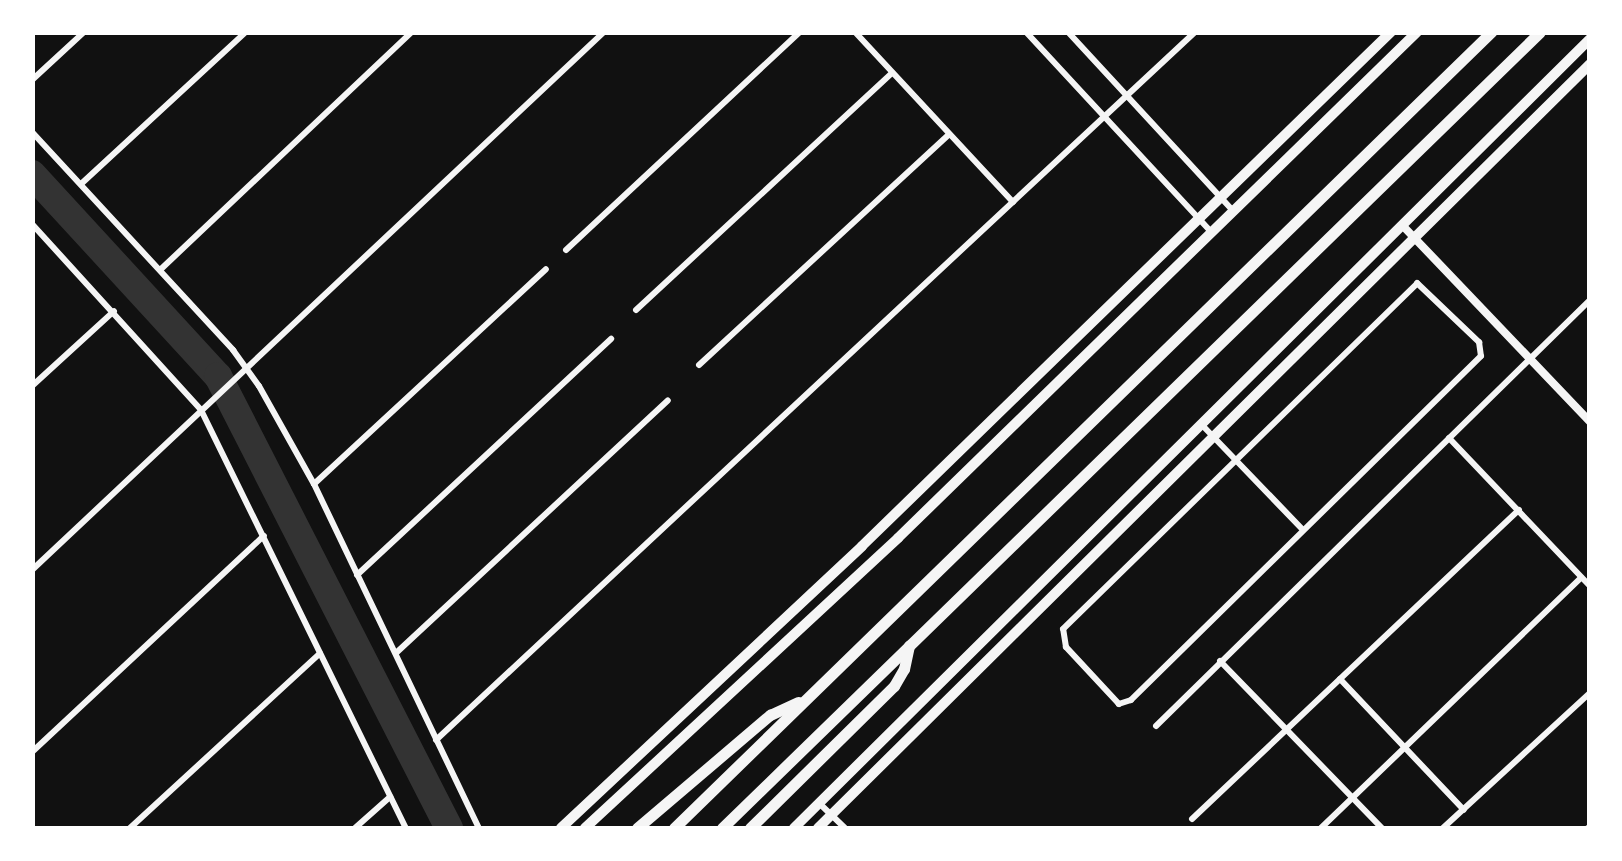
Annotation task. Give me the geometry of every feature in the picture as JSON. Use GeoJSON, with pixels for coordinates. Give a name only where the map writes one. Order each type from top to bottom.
{"type":"FeatureCollection","features":[{"type":"Feature","properties":{"kind":"highway"},"geometry":{"type":"LineString","coordinates":[[674,828],[1491,32]]}},
{"type":"Feature","properties":{"kind":"highway"},"geometry":{"type":"LineString","coordinates":[[722,828],[1540,32]]}},
{"type":"Feature","properties":{"kind":"highway"},"geometry":{"type":"LineString","coordinates":[[750,828],[894,686],[904,669],[909,646]]}},
{"type":"Feature","properties":{"kind":"highway"},"geometry":{"type":"LineString","coordinates":[[637,828],[770,715],[808,697]]}},
{"type":"Feature","properties":{"kind":"main road"},"geometry":{"type":"LineString","coordinates":[[562,828],[862,546],[1390,32]]}},
{"type":"Feature","properties":{"kind":"main road"},"geometry":{"type":"LineString","coordinates":[[584,828],[898,538],[1417,32]]}},
{"type":"Feature","properties":{"kind":"main road"},"geometry":{"type":"LineString","coordinates":[[794,828],[1590,39]]}},
{"type":"Feature","properties":{"kind":"main road"},"geometry":{"type":"LineString","coordinates":[[818,828],[1590,64]]}},
{"type":"Feature","properties":{"kind":"street"},"geometry":{"type":"LineString","coordinates":[[32,80],[84,32]]}},
{"type":"Feature","properties":{"kind":"street"},"geometry":{"type":"LineString","coordinates":[[81,184],[246,32]]}},
{"type":"Feature","properties":{"kind":"street"},"geometry":{"type":"LineString","coordinates":[[160,270],[412,32]]}},
{"type":"Feature","properties":{"kind":"street"},"geometry":{"type":"LineString","coordinates":[[32,570],[604,32]]}},
{"type":"Feature","properties":{"kind":"street"},"geometry":{"type":"LineString","coordinates":[[566,250],[800,32]]}},
{"type":"Feature","properties":{"kind":"street"},"geometry":{"type":"LineString","coordinates":[[854,32],[1013,202]]}},
{"type":"Feature","properties":{"kind":"street"},"geometry":{"type":"LineString","coordinates":[[1026,32],[1212,233]]}},
{"type":"Feature","properties":{"kind":"street"},"geometry":{"type":"LineString","coordinates":[[1068,32],[1234,212]]}},
{"type":"Feature","properties":{"kind":"street"},"geometry":{"type":"LineString","coordinates":[[436,740],[1195,32]]}},
{"type":"Feature","properties":{"kind":"street"},"geometry":{"type":"LineString","coordinates":[[636,310],[892,73]]}},
{"type":"Feature","properties":{"kind":"street"},"geometry":{"type":"LineString","coordinates":[[32,132],[245,369],[314,484],[479,828]]}},
{"type":"Feature","properties":{"kind":"street"},"geometry":{"type":"LineString","coordinates":[[699,365],[949,134]]}},
{"type":"Feature","properties":{"kind":"street"},"geometry":{"type":"LineString","coordinates":[[1403,226],[1590,422]]}},
{"type":"Feature","properties":{"kind":"street"},"geometry":{"type":"LineString","coordinates":[[34,229],[205,407],[406,828]]}},
{"type":"Feature","properties":{"kind":"street"},"geometry":{"type":"LineString","coordinates":[[314,484],[546,269]]}},
{"type":"Feature","properties":{"kind":"street"},"geometry":{"type":"LineString","coordinates":[[1417,283],[1479,342],[1481,356],[1123,706],[1066,646],[1064,629],[1237,461],[1417,283]]}},
{"type":"Feature","properties":{"kind":"street"},"geometry":{"type":"LineString","coordinates":[[1156,726],[1590,300]]}},
{"type":"Feature","properties":{"kind":"street"},"geometry":{"type":"LineString","coordinates":[[32,386],[114,311]]}},
{"type":"Feature","properties":{"kind":"street"},"geometry":{"type":"LineString","coordinates":[[357,574],[611,338]]}},
{"type":"Feature","properties":{"kind":"street"},"geometry":{"type":"LineString","coordinates":[[396,653],[668,400]]}},
{"type":"Feature","properties":{"kind":"street"},"geometry":{"type":"LineString","coordinates":[[1201,423],[1302,529]]}},
{"type":"Feature","properties":{"kind":"street"},"geometry":{"type":"LineString","coordinates":[[1448,438],[1590,586]]}},
{"type":"Feature","properties":{"kind":"street"},"geometry":{"type":"LineString","coordinates":[[1192,819],[1519,510]]}},
{"type":"Feature","properties":{"kind":"street"},"geometry":{"type":"LineString","coordinates":[[32,752],[264,536]]}},
{"type":"Feature","properties":{"kind":"street"},"geometry":{"type":"LineString","coordinates":[[1321,828],[1581,578]]}},
{"type":"Feature","properties":{"kind":"street"},"geometry":{"type":"LineString","coordinates":[[130,828],[320,652]]}},
{"type":"Feature","properties":{"kind":"street"},"geometry":{"type":"LineString","coordinates":[[1220,662],[1382,828]]}},
{"type":"Feature","properties":{"kind":"street"},"geometry":{"type":"LineString","coordinates":[[1340,679],[1464,810]]}},
{"type":"Feature","properties":{"kind":"street"},"geometry":{"type":"LineString","coordinates":[[1443,828],[1590,693]]}},
{"type":"Feature","properties":{"kind":"street"},"geometry":{"type":"LineString","coordinates":[[355,828],[390,796]]}},
{"type":"Feature","properties":{"kind":"street"},"geometry":{"type":"LineString","coordinates":[[820,804],[845,828]]}},
{"type":"Feature","properties":{"kind":"waterway"},"geometry":{"type":"LineString","coordinates":[[32,174],[218,376],[449,828]]}}]}
